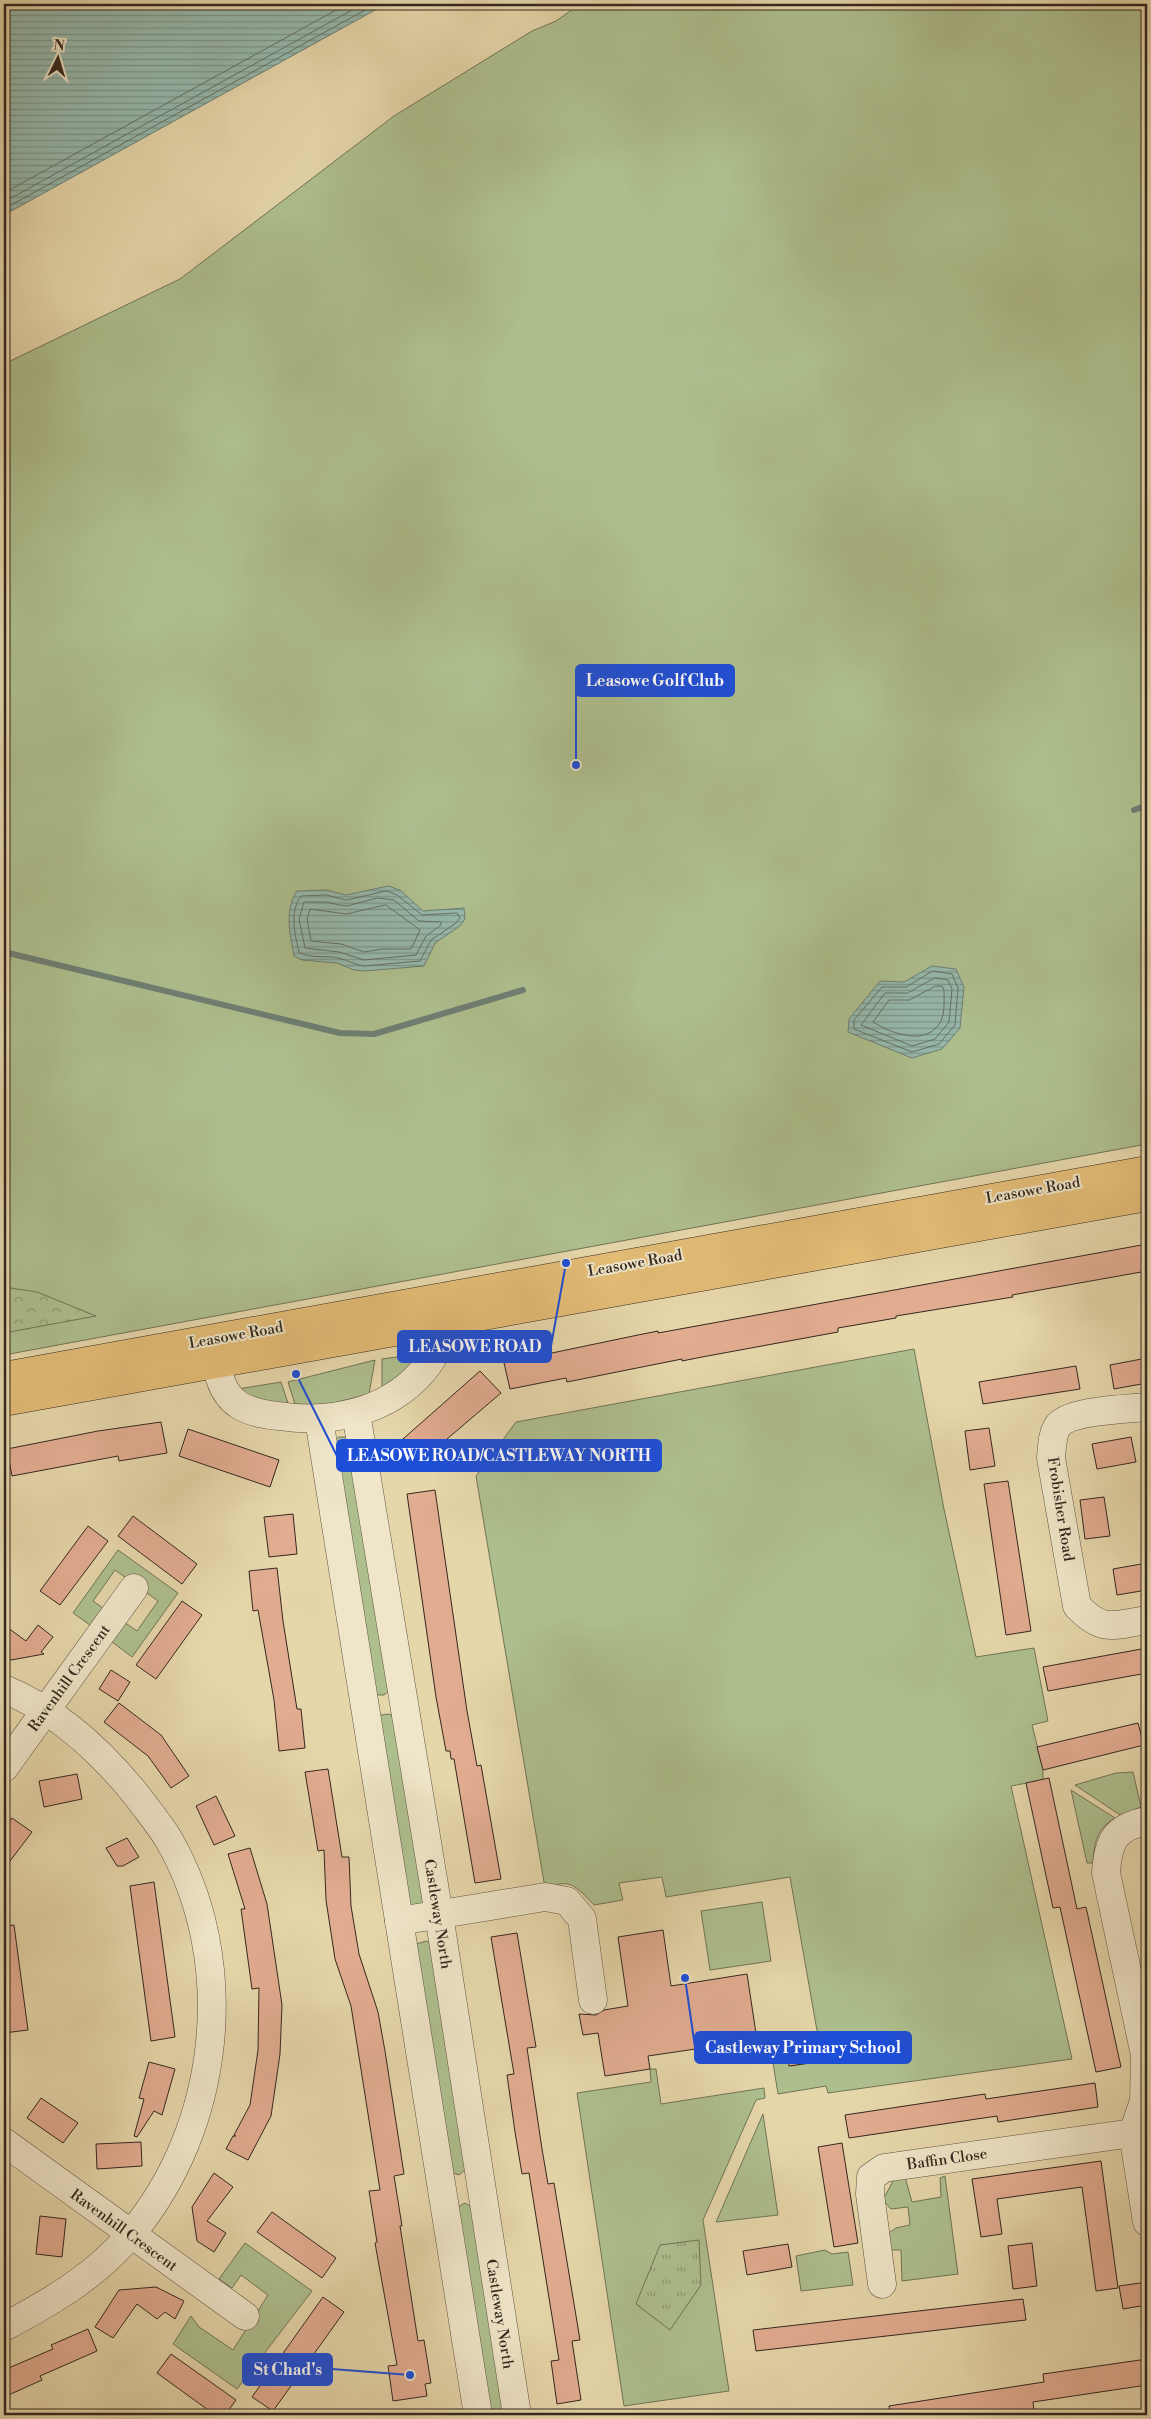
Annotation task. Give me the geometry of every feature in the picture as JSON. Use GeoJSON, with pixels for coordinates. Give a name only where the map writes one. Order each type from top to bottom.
{"type":"FeatureCollection","features":[{"type":"Feature","properties":{"kind":"main road","name":"Leasowe Road"},"geometry":{"type":"LineString","coordinates":[[4,1402],[214,1352],[434,1312],[1147,1170]]}},
{"type":"Feature","properties":{"kind":"main road","name":"Leasowe Road"},"geometry":{"type":"LineString","coordinates":[[434,1312],[1147,1197]]}},
{"type":"Feature","properties":{"kind":"main road","name":"Leasowe Road"},"geometry":{"type":"LineString","coordinates":[[4,1376],[214,1352]]}},
{"type":"Feature","properties":{"kind":"street","name":"Leasowe Road"},"geometry":{"type":"LineString","coordinates":[[214,1352],[221,1384],[238,1405],[267,1415],[319,1419],[356,1413],[409,1386],[431,1361],[439,1342],[434,1312]]}},
{"type":"Feature","properties":{"kind":"street","name":"Frobisher Road"},"geometry":{"type":"LineString","coordinates":[[1147,1406],[1074,1416],[1058,1426],[1052,1441],[1051,1458],[1077,1606],[1089,1619],[1106,1627],[1147,1620]]}},
{"type":"Feature","properties":{"kind":"street","name":"Castleway North"},"geometry":{"type":"LineString","coordinates":[[356,1413],[439,1915],[480,2192],[516,2415]]}},
{"type":"Feature","properties":{"kind":"street"},"geometry":{"type":"LineString","coordinates":[[319,1419],[478,2415]]}},
{"type":"Feature","properties":{"kind":"street","name":"Ravenhill Crescent"},"geometry":{"type":"LineString","coordinates":[[4,1768],[134,1588]]}},
{"type":"Feature","properties":{"kind":"street"},"geometry":{"type":"LineString","coordinates":[[4,1689],[45,1711],[80,1736],[112,1764],[169,1840],[180,1864],[205,1934],[211,1984],[212,2036],[200,2097],[179,2156],[158,2196],[130,2235],[93,2272],[69,2290],[4,2327]]}},
{"type":"Feature","properties":{"kind":"street"},"geometry":{"type":"LineString","coordinates":[[366,1710],[404,1703]]}},
{"type":"Feature","properties":{"kind":"street"},"geometry":{"type":"LineString","coordinates":[[1147,1821],[1128,1827],[1116,1834],[1107,1854],[1106,1873],[1145,2055],[1144,2101],[1133,2133],[1147,2222]]}},
{"type":"Feature","properties":{"kind":"street"},"geometry":{"type":"LineString","coordinates":[[399,1921],[546,1897],[567,1901],[582,1919],[594,2000]]}},
{"type":"Feature","properties":{"kind":"street","name":"Baffin Close"},"geometry":{"type":"LineString","coordinates":[[882,2284],[870,2194],[871,2177],[884,2168],[1133,2133]]}},
{"type":"Feature","properties":{"kind":"street","name":"Ravenhill Crescent"},"geometry":{"type":"LineString","coordinates":[[4,2142],[130,2235],[245,2316]]}},
{"type":"Feature","properties":{"kind":"street"},"geometry":{"type":"LineString","coordinates":[[444,2196],[480,2192]]}},
{"type":"Feature","properties":{"kind":"green space"},"geometry":{"type":"Polygon","coordinates":[[[580,4],[1147,4],[1147,1144],[4,1355],[4,364],[180,279],[394,116],[532,31],[556,21],[580,4]]]}},
{"type":"Feature","properties":{"kind":"green space"},"geometry":{"type":"Polygon","coordinates":[[[4,1287],[37,1292],[96,1316],[4,1333],[4,1287]]]}},
{"type":"Feature","properties":{"kind":"green space"},"geometry":{"type":"Polygon","coordinates":[[[914,1349],[944,1509],[976,1657],[1034,1648],[1048,1721],[1032,1725],[1043,1769],[1043,1780],[1011,1786],[1072,2059],[828,2093],[826,2086],[778,2094],[771,2050],[786,2048],[790,2066],[817,2062],[814,2043],[819,2042],[790,1877],[666,1897],[662,1877],[619,1883],[623,1900],[594,1905],[577,1889],[567,1884],[545,1888],[476,1476],[516,1422],[914,1349]]]}},
{"type":"Feature","properties":{"kind":"green space"},"geometry":{"type":"Polygon","coordinates":[[[418,1354],[416,1364],[382,1387],[382,1359],[418,1354]]]}},
{"type":"Feature","properties":{"kind":"green space"},"geometry":{"type":"Polygon","coordinates":[[[375,1360],[369,1394],[322,1406],[295,1404],[288,1382],[375,1360]]]}},
{"type":"Feature","properties":{"kind":"green space"},"geometry":{"type":"Polygon","coordinates":[[[281,1382],[289,1406],[243,1395],[238,1389],[281,1382]]]}},
{"type":"Feature","properties":{"kind":"green space"},"geometry":{"type":"Polygon","coordinates":[[[339,1437],[346,1437],[392,1688],[384,1695],[376,1695],[331,1444],[339,1437]]]}},
{"type":"Feature","properties":{"kind":"green space"},"geometry":{"type":"Polygon","coordinates":[[[118,1550],[178,1593],[132,1657],[111,1641],[124,1622],[137,1631],[158,1601],[115,1570],[93,1601],[103,1608],[90,1625],[73,1613],[118,1550]]]}},
{"type":"Feature","properties":{"kind":"green space"},"geometry":{"type":"Polygon","coordinates":[[[390,1714],[396,1722],[426,1902],[413,1907],[406,1904],[377,1723],[381,1715],[390,1714]]]}},
{"type":"Feature","properties":{"kind":"green space"},"geometry":{"type":"Polygon","coordinates":[[[1133,1772],[1141,1807],[1120,1815],[1075,1785],[1116,1773],[1133,1772]]]}},
{"type":"Feature","properties":{"kind":"green space"},"geometry":{"type":"Polygon","coordinates":[[[1071,1790],[1115,1818],[1100,1832],[1094,1849],[1093,1863],[1087,1863],[1071,1790]]]}},
{"type":"Feature","properties":{"kind":"green space"},"geometry":{"type":"Polygon","coordinates":[[[762,1902],[771,1961],[710,1970],[701,1911],[762,1902]]]}},
{"type":"Feature","properties":{"kind":"green space"},"geometry":{"type":"Polygon","coordinates":[[[427,1941],[432,1945],[467,2168],[459,2175],[448,2171],[412,1945],[427,1941]]]}},
{"type":"Feature","properties":{"kind":"green space"},"geometry":{"type":"Polygon","coordinates":[[[650,2069],[656,2069],[661,2104],[764,2088],[765,2098],[756,2100],[703,2220],[729,2391],[624,2406],[577,2093],[651,2082],[650,2069]]]}},
{"type":"Feature","properties":{"kind":"green space"},"geometry":{"type":"Polygon","coordinates":[[[763,2114],[778,2215],[716,2222],[763,2114]]]}},
{"type":"Feature","properties":{"kind":"green space"},"geometry":{"type":"Polygon","coordinates":[[[945,2176],[958,2274],[902,2281],[901,2250],[890,2250],[886,2235],[896,2228],[910,2225],[908,2207],[891,2209],[883,2200],[893,2181],[905,2177],[912,2202],[941,2197],[940,2178],[945,2176]]]}},
{"type":"Feature","properties":{"kind":"green space"},"geometry":{"type":"Polygon","coordinates":[[[465,2203],[473,2208],[506,2415],[487,2415],[456,2208],[465,2203]]]}},
{"type":"Feature","properties":{"kind":"green space"},"geometry":{"type":"Polygon","coordinates":[[[699,2240],[701,2285],[670,2330],[636,2304],[660,2245],[699,2240]]]}},
{"type":"Feature","properties":{"kind":"green space"},"geometry":{"type":"Polygon","coordinates":[[[245,2243],[312,2291],[237,2389],[173,2344],[191,2316],[199,2327],[233,2350],[268,2295],[241,2275],[232,2288],[219,2279],[245,2243]]]}},
{"type":"Feature","properties":{"kind":"green space"},"geometry":{"type":"Polygon","coordinates":[[[825,2250],[832,2254],[848,2252],[853,2285],[801,2291],[796,2256],[825,2250]]]}},
{"type":"Feature","properties":{"kind":"water"},"geometry":{"type":"Polygon","coordinates":[[[4,4],[386,4],[4,215],[4,4]]]}},
{"type":"Feature","properties":{"kind":"water"},"geometry":{"type":"Polygon","coordinates":[[[388,886],[400,890],[423,911],[464,908],[465,919],[460,926],[435,943],[424,966],[365,971],[354,970],[337,963],[302,960],[294,956],[289,914],[290,906],[297,891],[326,890],[346,895],[388,886]]]}},
{"type":"Feature","properties":{"kind":"water"},"geometry":{"type":"Polygon","coordinates":[[[932,966],[956,969],[964,987],[960,1028],[942,1049],[912,1058],[848,1032],[849,1019],[880,981],[904,982],[932,966]]]}},
{"type":"Feature","properties":{"kind":"building"},"geometry":{"type":"Polygon","coordinates":[[[1147,1244],[1147,1271],[1012,1295],[1013,1297],[896,1316],[896,1318],[838,1328],[838,1332],[682,1361],[682,1359],[567,1382],[566,1378],[510,1389],[504,1363],[658,1331],[658,1333],[1147,1244]]]}},
{"type":"Feature","properties":{"kind":"building"},"geometry":{"type":"Polygon","coordinates":[[[1147,1358],[1147,1383],[1114,1389],[1110,1365],[1147,1358]]]}},
{"type":"Feature","properties":{"kind":"building"},"geometry":{"type":"Polygon","coordinates":[[[1076,1366],[1080,1389],[983,1404],[979,1382],[1076,1366]]]}},
{"type":"Feature","properties":{"kind":"building"},"geometry":{"type":"Polygon","coordinates":[[[480,1371],[501,1393],[413,1468],[395,1446],[480,1371]]]}},
{"type":"Feature","properties":{"kind":"building"},"geometry":{"type":"Polygon","coordinates":[[[161,1422],[167,1453],[119,1461],[118,1456],[12,1476],[7,1449],[98,1431],[161,1422]]]}},
{"type":"Feature","properties":{"kind":"building"},"geometry":{"type":"Polygon","coordinates":[[[989,1428],[995,1466],[970,1470],[965,1431],[989,1428]]]}},
{"type":"Feature","properties":{"kind":"building"},"geometry":{"type":"Polygon","coordinates":[[[188,1429],[279,1460],[270,1487],[179,1456],[188,1429]]]}},
{"type":"Feature","properties":{"kind":"building"},"geometry":{"type":"Polygon","coordinates":[[[1131,1437],[1136,1462],[1097,1469],[1092,1444],[1131,1437]]]}},
{"type":"Feature","properties":{"kind":"building"},"geometry":{"type":"Polygon","coordinates":[[[1008,1481],[1031,1631],[1006,1635],[984,1484],[1008,1481]]]}},
{"type":"Feature","properties":{"kind":"building"},"geometry":{"type":"Polygon","coordinates":[[[435,1490],[467,1711],[477,1766],[481,1765],[501,1879],[475,1883],[454,1759],[451,1759],[450,1751],[446,1751],[436,1697],[407,1494],[435,1490]]]}},
{"type":"Feature","properties":{"kind":"building"},"geometry":{"type":"Polygon","coordinates":[[[1104,1497],[1110,1536],[1085,1539],[1080,1500],[1104,1497]]]}},
{"type":"Feature","properties":{"kind":"building"},"geometry":{"type":"Polygon","coordinates":[[[293,1514],[297,1554],[269,1557],[264,1517],[293,1514]]]}},
{"type":"Feature","properties":{"kind":"building"},"geometry":{"type":"Polygon","coordinates":[[[133,1516],[197,1564],[182,1584],[118,1536],[133,1516]]]}},
{"type":"Feature","properties":{"kind":"building"},"geometry":{"type":"Polygon","coordinates":[[[88,1526],[108,1541],[60,1605],[40,1591],[88,1526]]]}},
{"type":"Feature","properties":{"kind":"building"},"geometry":{"type":"Polygon","coordinates":[[[1147,1563],[1147,1590],[1117,1595],[1113,1569],[1147,1563]]]}},
{"type":"Feature","properties":{"kind":"building"},"geometry":{"type":"Polygon","coordinates":[[[277,1568],[283,1621],[297,1709],[301,1709],[305,1748],[279,1751],[274,1700],[258,1610],[253,1611],[249,1571],[277,1568]]]}},
{"type":"Feature","properties":{"kind":"building"},"geometry":{"type":"Polygon","coordinates":[[[182,1601],[202,1615],[156,1679],[136,1665],[182,1601]]]}},
{"type":"Feature","properties":{"kind":"building"},"geometry":{"type":"Polygon","coordinates":[[[4,1625],[26,1641],[38,1625],[53,1637],[41,1652],[44,1654],[11,1660],[4,1653],[4,1625]]]}},
{"type":"Feature","properties":{"kind":"building"},"geometry":{"type":"Polygon","coordinates":[[[1147,1648],[1147,1673],[1048,1691],[1043,1667],[1147,1648]]]}},
{"type":"Feature","properties":{"kind":"building"},"geometry":{"type":"Polygon","coordinates":[[[111,1670],[130,1682],[118,1701],[99,1689],[111,1670]]]}},
{"type":"Feature","properties":{"kind":"building"},"geometry":{"type":"Polygon","coordinates":[[[119,1703],[161,1735],[189,1776],[171,1788],[148,1756],[104,1722],[119,1703]]]}},
{"type":"Feature","properties":{"kind":"building"},"geometry":{"type":"Polygon","coordinates":[[[1138,1723],[1144,1745],[1043,1770],[1037,1747],[1138,1723]]]}},
{"type":"Feature","properties":{"kind":"building"},"geometry":{"type":"Polygon","coordinates":[[[328,1769],[342,1857],[349,1857],[351,1906],[359,1954],[378,2012],[385,2051],[404,2174],[394,2176],[402,2226],[400,2226],[418,2341],[424,2340],[431,2383],[425,2384],[427,2396],[393,2401],[388,2366],[397,2365],[375,2243],[377,2242],[369,2191],[380,2190],[351,2006],[335,1959],[326,1900],[324,1850],[318,1851],[305,1772],[328,1769]]]}},
{"type":"Feature","properties":{"kind":"building"},"geometry":{"type":"Polygon","coordinates":[[[77,1774],[82,1799],[44,1807],[39,1781],[77,1774]]]}},
{"type":"Feature","properties":{"kind":"building"},"geometry":{"type":"Polygon","coordinates":[[[1049,1778],[1077,1909],[1086,1907],[1121,2067],[1096,2072],[1060,1907],[1053,1908],[1026,1783],[1049,1778]]]}},
{"type":"Feature","properties":{"kind":"building"},"geometry":{"type":"Polygon","coordinates":[[[216,1796],[235,1836],[214,1845],[196,1806],[216,1796]]]}},
{"type":"Feature","properties":{"kind":"building"},"geometry":{"type":"Polygon","coordinates":[[[12,1818],[32,1832],[4,1869],[4,1829],[12,1818]]]}},
{"type":"Feature","properties":{"kind":"building"},"geometry":{"type":"Polygon","coordinates":[[[127,1838],[139,1857],[123,1866],[117,1866],[106,1848],[127,1838]]]}},
{"type":"Feature","properties":{"kind":"building"},"geometry":{"type":"Polygon","coordinates":[[[250,1848],[267,1904],[282,2005],[280,2054],[271,2116],[248,2160],[226,2149],[233,2136],[236,2136],[234,2135],[250,2105],[258,2050],[259,1988],[252,1989],[241,1909],[245,1909],[228,1854],[250,1848]]]}},
{"type":"Feature","properties":{"kind":"building"},"geometry":{"type":"Polygon","coordinates":[[[154,1882],[175,2037],[151,2041],[130,1886],[154,1882]]]}},
{"type":"Feature","properties":{"kind":"building"},"geometry":{"type":"Polygon","coordinates":[[[14,1925],[28,2030],[4,2033],[4,1926],[14,1925]]]}},
{"type":"Feature","properties":{"kind":"building"},"geometry":{"type":"Polygon","coordinates":[[[663,1930],[671,1986],[747,1974],[757,2040],[648,2056],[650,2069],[605,2076],[598,2033],[583,2035],[579,2014],[596,2015],[604,2010],[628,2006],[618,1937],[663,1930]]]}},
{"type":"Feature","properties":{"kind":"building"},"geometry":{"type":"Polygon","coordinates":[[[517,1933],[536,2047],[527,2048],[542,2149],[548,2184],[554,2183],[580,2340],[572,2341],[581,2400],[557,2404],[551,2361],[559,2360],[529,2173],[522,2174],[515,2132],[507,2075],[514,2074],[491,1937],[517,1933]]]}},
{"type":"Feature","properties":{"kind":"building"},"geometry":{"type":"Polygon","coordinates":[[[813,2038],[817,2062],[789,2066],[785,2042],[813,2038]]]}},
{"type":"Feature","properties":{"kind":"building"},"geometry":{"type":"Polygon","coordinates":[[[149,2062],[175,2069],[162,2115],[154,2111],[137,2137],[134,2136],[144,2099],[139,2098],[149,2062]]]}},
{"type":"Feature","properties":{"kind":"building"},"geometry":{"type":"Polygon","coordinates":[[[1095,2083],[1098,2107],[998,2122],[997,2116],[849,2138],[845,2115],[985,2094],[986,2099],[1095,2083]]]}},
{"type":"Feature","properties":{"kind":"building"},"geometry":{"type":"Polygon","coordinates":[[[41,2098],[78,2123],[63,2143],[27,2118],[41,2098]]]}},
{"type":"Feature","properties":{"kind":"building"},"geometry":{"type":"Polygon","coordinates":[[[141,2142],[142,2166],[97,2169],[96,2144],[141,2142]]]}},
{"type":"Feature","properties":{"kind":"building"},"geometry":{"type":"Polygon","coordinates":[[[842,2143],[858,2243],[834,2247],[818,2147],[842,2143]]]}},
{"type":"Feature","properties":{"kind":"building"},"geometry":{"type":"Polygon","coordinates":[[[1101,2161],[1118,2288],[1096,2291],[1082,2187],[997,2199],[1002,2234],[981,2237],[972,2179],[1101,2161]]]}},
{"type":"Feature","properties":{"kind":"building"},"geometry":{"type":"Polygon","coordinates":[[[214,2173],[233,2187],[207,2221],[226,2233],[214,2252],[197,2241],[192,2207],[214,2173]]]}},
{"type":"Feature","properties":{"kind":"building"},"geometry":{"type":"Polygon","coordinates":[[[272,2212],[336,2258],[322,2278],[257,2232],[272,2212]]]}},
{"type":"Feature","properties":{"kind":"building"},"geometry":{"type":"Polygon","coordinates":[[[40,2216],[66,2219],[62,2257],[36,2254],[40,2216]]]}},
{"type":"Feature","properties":{"kind":"building"},"geometry":{"type":"Polygon","coordinates":[[[1032,2243],[1037,2286],[1013,2289],[1008,2246],[1032,2243]]]}},
{"type":"Feature","properties":{"kind":"building"},"geometry":{"type":"Polygon","coordinates":[[[788,2244],[792,2267],[747,2275],[743,2251],[788,2244]]]}},
{"type":"Feature","properties":{"kind":"building"},"geometry":{"type":"Polygon","coordinates":[[[1147,2282],[1147,2305],[1123,2309],[1119,2286],[1147,2282]]]}},
{"type":"Feature","properties":{"kind":"building"},"geometry":{"type":"Polygon","coordinates":[[[156,2287],[184,2301],[175,2319],[165,2312],[157,2319],[137,2304],[113,2338],[95,2327],[119,2290],[156,2287]]]}},
{"type":"Feature","properties":{"kind":"building"},"geometry":{"type":"Polygon","coordinates":[[[323,2297],[344,2312],[273,2411],[252,2397],[323,2297]]]}},
{"type":"Feature","properties":{"kind":"building"},"geometry":{"type":"Polygon","coordinates":[[[1023,2299],[1026,2320],[756,2351],[753,2330],[1023,2299]]]}},
{"type":"Feature","properties":{"kind":"building"},"geometry":{"type":"Polygon","coordinates":[[[88,2329],[97,2351],[40,2376],[42,2380],[4,2397],[4,2370],[53,2349],[51,2345],[88,2329]]]}},
{"type":"Feature","properties":{"kind":"building"},"geometry":{"type":"Polygon","coordinates":[[[171,2354],[236,2400],[225,2415],[215,2415],[157,2373],[171,2354]]]}},
{"type":"Feature","properties":{"kind":"building"},"geometry":{"type":"Polygon","coordinates":[[[1147,2359],[1147,2385],[1033,2402],[1034,2410],[999,2415],[890,2415],[889,2406],[1044,2382],[1043,2374],[1147,2359]]]}},
{"type":"Feature","properties":{"kind":"waterway"},"geometry":{"type":"LineString","coordinates":[[1134,810],[1147,805]]}},
{"type":"Feature","properties":{"kind":"waterway"},"geometry":{"type":"LineString","coordinates":[[4,952],[340,1033],[374,1034],[523,990]]}},
{"type":"Feature","properties":{"kind":"place","name":"Leasowe Golf Club"},"geometry":{"type":"Point","coordinates":[576,765]}},
{"type":"Feature","properties":{"kind":"place","name":"LEASOWE ROAD"},"geometry":{"type":"Point","coordinates":[566,1263]}},
{"type":"Feature","properties":{"kind":"place","name":"LEASOWE ROAD/CASTLEWAY NORTH"},"geometry":{"type":"Point","coordinates":[296,1374]}},
{"type":"Feature","properties":{"kind":"place","name":"Castleway Primary School"},"geometry":{"type":"Point","coordinates":[685,1978]}},
{"type":"Feature","properties":{"kind":"place","name":"St Chad's"},"geometry":{"type":"Point","coordinates":[410,2375]}}]}
